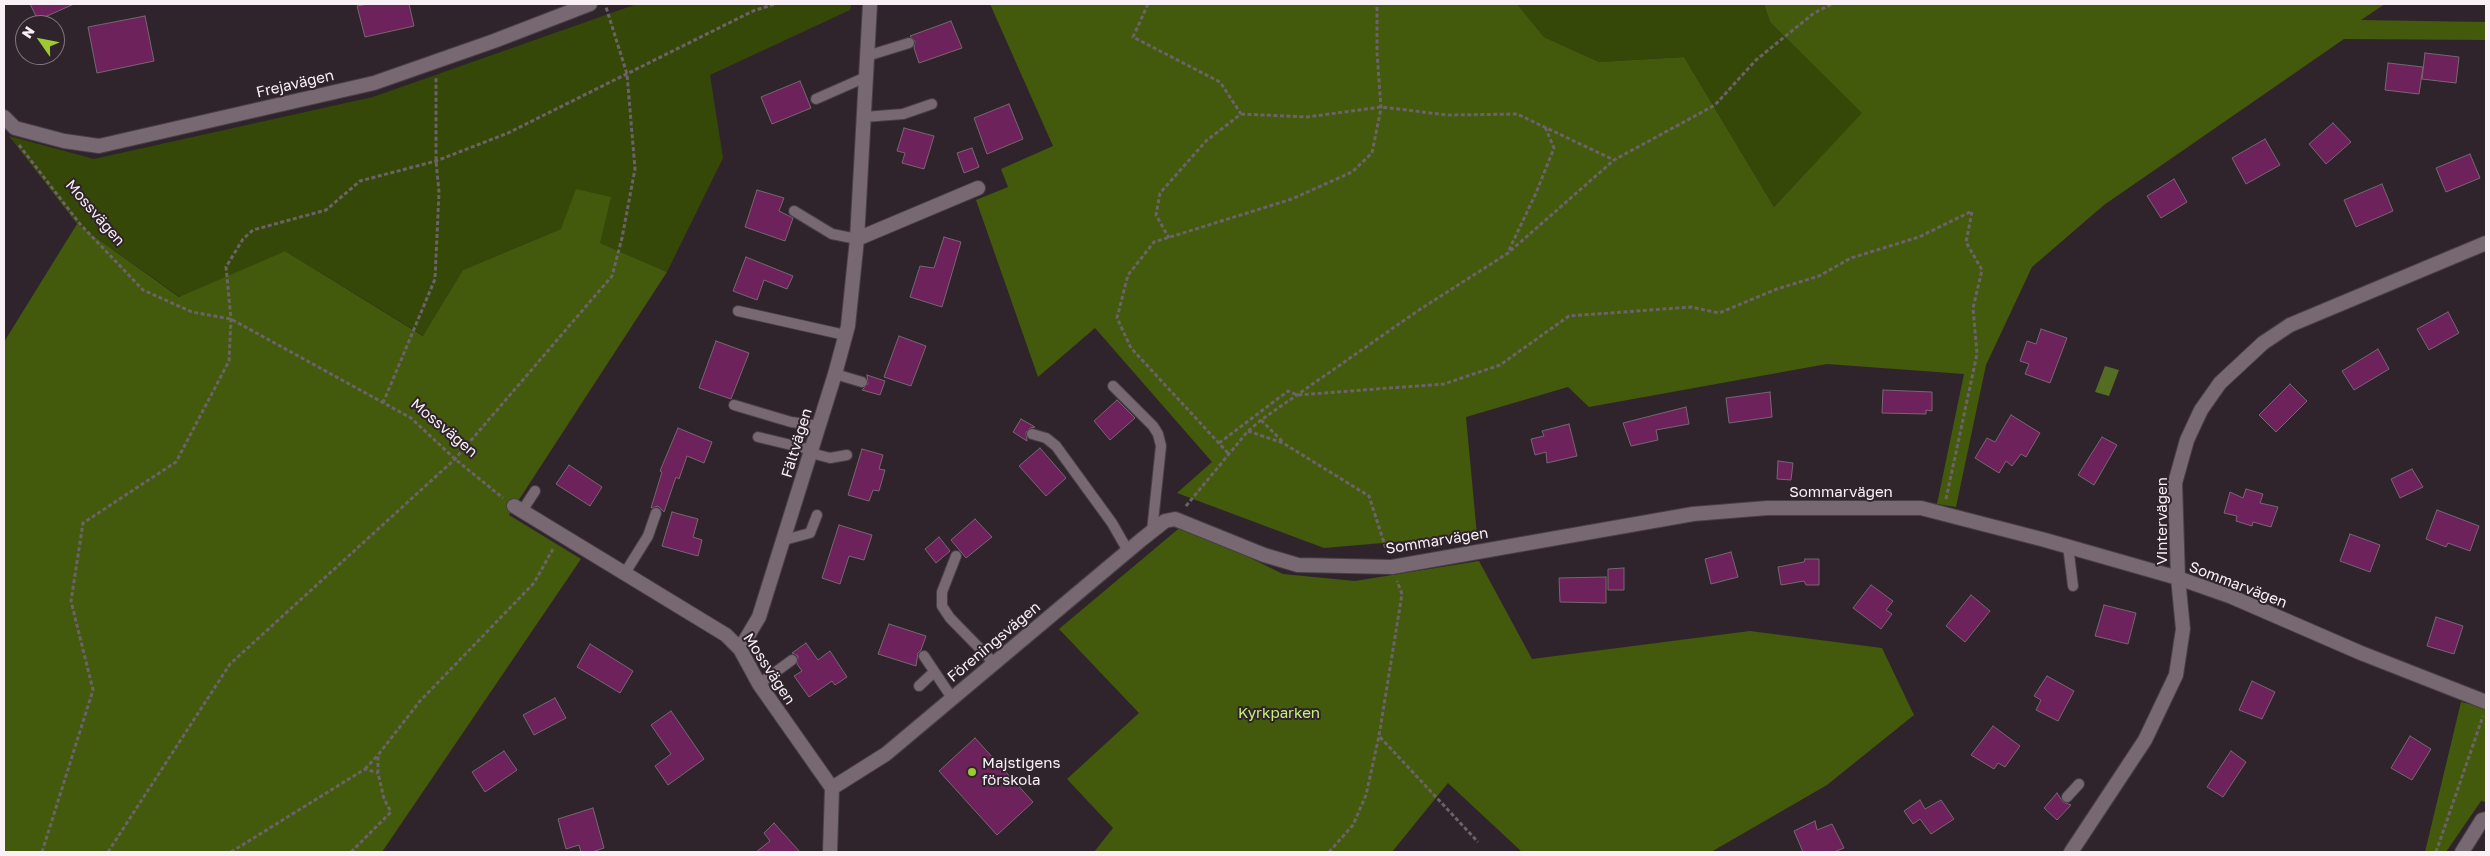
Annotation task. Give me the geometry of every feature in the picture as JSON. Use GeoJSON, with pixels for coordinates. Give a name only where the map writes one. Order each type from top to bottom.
{"type":"FeatureCollection","features":[{"type":"Feature","properties":{"kind":"street","name":"Frejavägen"},"geometry":{"type":"LineString","coordinates":[[15,128],[64,141],[99,146],[374,83],[590,4]]}},
{"type":"Feature","properties":{"kind":"street","name":"Fältvägen"},"geometry":{"type":"LineString","coordinates":[[740,649],[759,617],[812,452],[845,335],[852,294],[857,239],[870,4]]}},
{"type":"Feature","properties":{"kind":"street"},"geometry":{"type":"LineString","coordinates":[[4,117],[15,128]]}},
{"type":"Feature","properties":{"kind":"street"},"geometry":{"type":"LineString","coordinates":[[857,239],[978,188]]}},
{"type":"Feature","properties":{"kind":"street","name":"Vintervägen"},"geometry":{"type":"LineString","coordinates":[[2071,852],[2145,740],[2176,675],[2183,629],[2178,578],[2176,483],[2186,440],[2201,410],[2220,383],[2262,343],[2290,325],[2486,243]]}},
{"type":"Feature","properties":{"kind":"street","name":"Sommarvägen"},"geometry":{"type":"LineString","coordinates":[[1175,519],[1264,555],[1298,565],[1392,566],[1640,522],[1747,509],[1921,508],[2068,546],[2178,578],[2232,597],[2361,653],[2486,702]]}},
{"type":"Feature","properties":{"kind":"street","name":"Mossvägen"},"geometry":{"type":"LineString","coordinates":[[518,509],[726,635],[740,649],[759,684],[832,788]]}},
{"type":"Feature","properties":{"kind":"street","name":"Föreningsvägen"},"geometry":{"type":"LineString","coordinates":[[832,788],[886,754],[1164,521],[1175,519]]}},
{"type":"Feature","properties":{"kind":"street"},"geometry":{"type":"LineString","coordinates":[[830,852],[832,788]]}},
{"type":"Feature","properties":{"kind":"street"},"geometry":{"type":"LineString","coordinates":[[2462,852],[2482,820],[2486,819]]}},
{"type":"Feature","properties":{"kind":"lane"},"geometry":{"type":"LineString","coordinates":[[867,56],[908,43]]}},
{"type":"Feature","properties":{"kind":"lane"},"geometry":{"type":"LineString","coordinates":[[816,99],[866,77]]}},
{"type":"Feature","properties":{"kind":"lane"},"geometry":{"type":"LineString","coordinates":[[864,117],[903,114],[932,104]]}},
{"type":"Feature","properties":{"kind":"lane"},"geometry":{"type":"LineString","coordinates":[[794,211],[832,234],[857,239]]}},
{"type":"Feature","properties":{"kind":"lane"},"geometry":{"type":"LineString","coordinates":[[738,311],[845,335]]}},
{"type":"Feature","properties":{"kind":"lane"},"geometry":{"type":"LineString","coordinates":[[835,374],[862,382]]}},
{"type":"Feature","properties":{"kind":"lane"},"geometry":{"type":"LineString","coordinates":[[1113,386],[1153,426],[1162,446],[1152,531]]}},
{"type":"Feature","properties":{"kind":"lane"},"geometry":{"type":"LineString","coordinates":[[734,405],[791,422],[819,426]]}},
{"type":"Feature","properties":{"kind":"lane"},"geometry":{"type":"LineString","coordinates":[[1032,434],[1046,438],[1056,446],[1107,516],[1128,551]]}},
{"type":"Feature","properties":{"kind":"lane"},"geometry":{"type":"LineString","coordinates":[[758,437],[830,458],[848,455]]}},
{"type":"Feature","properties":{"kind":"lane"},"geometry":{"type":"LineString","coordinates":[[518,509],[535,492]]}},
{"type":"Feature","properties":{"kind":"lane"},"geometry":{"type":"LineString","coordinates":[[624,573],[648,536],[656,513]]}},
{"type":"Feature","properties":{"kind":"lane"},"geometry":{"type":"LineString","coordinates":[[784,540],[810,533],[817,515]]}},
{"type":"Feature","properties":{"kind":"lane"},"geometry":{"type":"LineString","coordinates":[[2068,546],[2073,586]]}},
{"type":"Feature","properties":{"kind":"lane"},"geometry":{"type":"LineString","coordinates":[[956,556],[942,592],[942,606],[950,618],[994,663]]}},
{"type":"Feature","properties":{"kind":"lane"},"geometry":{"type":"LineString","coordinates":[[924,656],[952,698]]}},
{"type":"Feature","properties":{"kind":"lane"},"geometry":{"type":"LineString","coordinates":[[759,684],[792,660]]}},
{"type":"Feature","properties":{"kind":"lane"},"geometry":{"type":"LineString","coordinates":[[919,686],[934,672]]}},
{"type":"Feature","properties":{"kind":"lane"},"geometry":{"type":"LineString","coordinates":[[2067,797],[2079,784]]}},
{"type":"Feature","properties":{"kind":"path"},"geometry":{"type":"LineString","coordinates":[[108,852],[230,664],[455,459],[612,276],[622,238],[635,169],[627,74],[605,4]]}},
{"type":"Feature","properties":{"kind":"path"},"geometry":{"type":"LineString","coordinates":[[42,852],[93,690],[71,601],[83,523],[176,462],[229,361],[231,319],[226,268],[243,240],[253,230],[326,210],[360,181],[436,161],[508,133],[753,12],[775,4]]}},
{"type":"Feature","properties":{"kind":"path"},"geometry":{"type":"LineString","coordinates":[[1148,4],[1133,37],[1168,56],[1191,65],[1220,82],[1241,114]]}},
{"type":"Feature","properties":{"kind":"path"},"geometry":{"type":"LineString","coordinates":[[1228,453],[1132,348],[1117,318],[1128,275],[1154,242],[1292,199],[1352,172],[1372,153],[1381,107],[1377,54],[1377,4]]}},
{"type":"Feature","properties":{"kind":"path"},"geometry":{"type":"LineString","coordinates":[[1175,519],[1228,453],[1261,420],[1418,310],[1508,253],[1614,160],[1715,105],[1756,60],[1814,13],[1832,4]]}},
{"type":"Feature","properties":{"kind":"path"},"geometry":{"type":"LineString","coordinates":[[383,402],[435,279],[439,192],[436,161],[436,61]]}},
{"type":"Feature","properties":{"kind":"path"},"geometry":{"type":"LineString","coordinates":[[1169,238],[1156,215],[1160,193],[1206,141],[1241,114],[1307,118],[1381,107],[1448,115],[1517,114],[1614,160]]}},
{"type":"Feature","properties":{"kind":"path"},"geometry":{"type":"LineString","coordinates":[[1508,253],[1536,193],[1554,148],[1545,127]]}},
{"type":"Feature","properties":{"kind":"path","name":"Mossvägen"},"geometry":{"type":"LineString","coordinates":[[15,128],[18,144],[80,224],[143,290],[192,312],[231,319],[411,418],[455,459],[518,509]]}},
{"type":"Feature","properties":{"kind":"path"},"geometry":{"type":"LineString","coordinates":[[1219,443],[1288,391],[1297,395],[1444,384],[1500,365],[1569,316],[1691,307],[1719,313],[1819,276],[1851,258],[1919,237],[1972,211],[1966,242],[1982,270],[1973,308],[1977,354],[1943,514]]}},
{"type":"Feature","properties":{"kind":"path"},"geometry":{"type":"LineString","coordinates":[[1261,420],[1283,443]]}},
{"type":"Feature","properties":{"kind":"path"},"geometry":{"type":"LineString","coordinates":[[1248,431],[1283,443],[1369,496],[1402,594],[1379,736],[1366,795],[1353,825],[1329,852]]}},
{"type":"Feature","properties":{"kind":"path"},"geometry":{"type":"LineString","coordinates":[[231,852],[365,769],[420,701],[534,582],[560,535]]}},
{"type":"Feature","properties":{"kind":"path"},"geometry":{"type":"LineString","coordinates":[[2436,852],[2486,708]]}},
{"type":"Feature","properties":{"kind":"path"},"geometry":{"type":"LineString","coordinates":[[1379,736],[1478,842]]}},
{"type":"Feature","properties":{"kind":"path"},"geometry":{"type":"LineString","coordinates":[[351,852],[391,812],[384,799],[378,773],[378,755]]}},
{"type":"Feature","properties":{"kind":"path"},"geometry":{"type":"LineString","coordinates":[[365,769],[378,773]]}},
{"type":"Feature","properties":{"kind":"shaded area"},"geometry":{"type":"Polygon","coordinates":[[[637,4],[851,4],[850,10],[710,75],[723,158],[667,272],[600,243],[561,229],[463,270],[424,336],[285,251],[180,297],[77,224],[9,136],[94,159],[373,97],[637,4]]]}},
{"type":"Feature","properties":{"kind":"shaded area"},"geometry":{"type":"Polygon","coordinates":[[[1517,4],[1764,4],[1770,22],[1863,113],[1774,207],[1684,57],[1599,62],[1544,37],[1517,4]]]}},
{"type":"Feature","properties":{"kind":"shaded area"},"geometry":{"type":"Polygon","coordinates":[[[2105,366],[2119,370],[2109,396],[2095,392],[2105,366]]]}},
{"type":"Feature","properties":{"kind":"green space"},"geometry":{"type":"Polygon","coordinates":[[[990,4],[1517,4],[1544,37],[1599,62],[1684,57],[1774,207],[1862,113],[1770,22],[1764,4],[2385,4],[2361,20],[2486,22],[2486,40],[2344,39],[2104,205],[2032,267],[1986,365],[1956,507],[1937,504],[1964,374],[1827,364],[1589,407],[1568,387],[1466,417],[1477,535],[1324,548],[1177,493],[1212,462],[1095,328],[1038,377],[976,200],[1008,187],[1001,169],[1053,146],[990,4]]]}},
{"type":"Feature","properties":{"kind":"green space"},"geometry":{"type":"Polygon","coordinates":[[[576,189],[611,197],[600,243],[667,272],[509,515],[581,559],[382,852],[4,852],[4,342],[77,224],[179,297],[285,251],[423,336],[463,270],[561,229],[576,189]]]}},
{"type":"Feature","properties":{"kind":"green space","name":"Kyrkparken"},"geometry":{"type":"Polygon","coordinates":[[[1183,525],[1283,574],[1355,581],[1479,561],[1532,659],[1750,631],[1882,648],[1914,715],[1827,785],[1711,852],[1522,852],[1448,783],[1392,852],[1094,852],[1113,828],[1067,779],[1139,713],[1059,629],[1183,525]]]}},
{"type":"Feature","properties":{"kind":"green space"},"geometry":{"type":"Polygon","coordinates":[[[2461,702],[2486,708],[2486,802],[2481,801],[2446,852],[2425,852],[2461,702]]]}},
{"type":"Feature","properties":{"kind":"building"},"geometry":{"type":"Polygon","coordinates":[[[30,4],[74,4],[49,15],[36,15],[30,4]]]}},
{"type":"Feature","properties":{"kind":"building"},"geometry":{"type":"Polygon","coordinates":[[[368,4],[409,4],[414,26],[365,37],[357,6],[368,4]]]}},
{"type":"Feature","properties":{"kind":"building"},"geometry":{"type":"Polygon","coordinates":[[[145,16],[154,61],[97,73],[88,27],[145,16]]]}},
{"type":"Feature","properties":{"kind":"building"},"geometry":{"type":"Polygon","coordinates":[[[951,21],[962,48],[919,63],[914,48],[915,41],[910,36],[951,21]]]}},
{"type":"Feature","properties":{"kind":"building"},"geometry":{"type":"Polygon","coordinates":[[[2425,53],[2459,57],[2456,83],[2422,79],[2425,53]]]}},
{"type":"Feature","properties":{"kind":"building"},"geometry":{"type":"Polygon","coordinates":[[[2388,63],[2423,67],[2419,94],[2385,90],[2388,63]]]}},
{"type":"Feature","properties":{"kind":"building"},"geometry":{"type":"Polygon","coordinates":[[[800,81],[811,108],[772,124],[761,97],[800,81]]]}},
{"type":"Feature","properties":{"kind":"building"},"geometry":{"type":"Polygon","coordinates":[[[1009,104],[1023,139],[987,154],[974,118],[1009,104]]]}},
{"type":"Feature","properties":{"kind":"building"},"geometry":{"type":"Polygon","coordinates":[[[2333,123],[2351,142],[2326,164],[2309,144],[2333,123]]]}},
{"type":"Feature","properties":{"kind":"building"},"geometry":{"type":"Polygon","coordinates":[[[904,128],[934,136],[924,169],[902,163],[905,153],[897,151],[904,128]]]}},
{"type":"Feature","properties":{"kind":"building"},"geometry":{"type":"Polygon","coordinates":[[[2265,139],[2280,165],[2246,184],[2232,158],[2265,139]]]}},
{"type":"Feature","properties":{"kind":"building"},"geometry":{"type":"Polygon","coordinates":[[[972,148],[979,167],[964,173],[957,153],[972,148]]]}},
{"type":"Feature","properties":{"kind":"building"},"geometry":{"type":"Polygon","coordinates":[[[2470,154],[2480,178],[2446,192],[2436,168],[2470,154]]]}},
{"type":"Feature","properties":{"kind":"building"},"geometry":{"type":"Polygon","coordinates":[[[2174,179],[2187,202],[2161,218],[2147,196],[2174,179]]]}},
{"type":"Feature","properties":{"kind":"building"},"geometry":{"type":"Polygon","coordinates":[[[2382,184],[2393,211],[2356,227],[2344,200],[2382,184]]]}},
{"type":"Feature","properties":{"kind":"building"},"geometry":{"type":"Polygon","coordinates":[[[757,190],[784,198],[779,211],[793,218],[785,241],[745,227],[757,190]]]}},
{"type":"Feature","properties":{"kind":"building"},"geometry":{"type":"Polygon","coordinates":[[[944,237],[961,242],[942,307],[910,297],[920,266],[934,268],[944,237]]]}},
{"type":"Feature","properties":{"kind":"building"},"geometry":{"type":"Polygon","coordinates":[[[746,257],[793,276],[787,289],[764,280],[757,300],[733,291],[746,257]]]}},
{"type":"Feature","properties":{"kind":"building"},"geometry":{"type":"Polygon","coordinates":[[[2448,312],[2459,333],[2429,350],[2417,329],[2448,312]]]}},
{"type":"Feature","properties":{"kind":"building"},"geometry":{"type":"Polygon","coordinates":[[[2041,329],[2067,338],[2050,383],[2025,374],[2029,364],[2020,361],[2027,341],[2036,344],[2041,329]]]}},
{"type":"Feature","properties":{"kind":"building"},"geometry":{"type":"Polygon","coordinates":[[[899,336],[926,346],[911,386],[884,377],[899,336]]]}},
{"type":"Feature","properties":{"kind":"building"},"geometry":{"type":"Polygon","coordinates":[[[716,341],[749,353],[731,399],[699,388],[716,341]]]}},
{"type":"Feature","properties":{"kind":"building"},"geometry":{"type":"Polygon","coordinates":[[[2378,349],[2389,369],[2354,390],[2342,371],[2378,349]]]}},
{"type":"Feature","properties":{"kind":"building"},"geometry":{"type":"Polygon","coordinates":[[[867,375],[885,381],[880,395],[862,390],[868,384],[867,375]]]}},
{"type":"Feature","properties":{"kind":"building"},"geometry":{"type":"Polygon","coordinates":[[[2290,384],[2307,401],[2276,432],[2259,415],[2290,384]]]}},
{"type":"Feature","properties":{"kind":"building"},"geometry":{"type":"Polygon","coordinates":[[[1883,390],[1932,392],[1932,411],[1926,410],[1926,414],[1882,413],[1883,390]]]}},
{"type":"Feature","properties":{"kind":"building"},"geometry":{"type":"Polygon","coordinates":[[[1770,392],[1772,417],[1729,423],[1726,398],[1770,392]]]}},
{"type":"Feature","properties":{"kind":"building"},"geometry":{"type":"Polygon","coordinates":[[[1117,400],[1135,418],[1110,440],[1094,421],[1117,400]]]}},
{"type":"Feature","properties":{"kind":"building"},"geometry":{"type":"Polygon","coordinates":[[[1686,407],[1689,424],[1656,430],[1658,440],[1631,446],[1623,423],[1686,407]]]}},
{"type":"Feature","properties":{"kind":"building"},"geometry":{"type":"Polygon","coordinates":[[[2011,415],[2040,433],[2026,457],[2021,454],[2012,466],[2006,461],[1999,473],[1975,458],[1987,438],[1995,442],[2011,415]]]}},
{"type":"Feature","properties":{"kind":"building"},"geometry":{"type":"Polygon","coordinates":[[[1021,419],[1035,427],[1030,428],[1026,432],[1027,441],[1013,432],[1021,419]]]}},
{"type":"Feature","properties":{"kind":"building"},"geometry":{"type":"Polygon","coordinates":[[[1569,424],[1577,456],[1547,463],[1546,452],[1535,455],[1531,439],[1544,436],[1542,431],[1569,424]]]}},
{"type":"Feature","properties":{"kind":"building"},"geometry":{"type":"Polygon","coordinates":[[[678,428],[712,442],[704,463],[687,456],[679,479],[676,477],[664,512],[658,506],[651,508],[662,472],[660,471],[678,428]]]}},
{"type":"Feature","properties":{"kind":"building"},"geometry":{"type":"Polygon","coordinates":[[[2102,437],[2117,445],[2094,485],[2078,475],[2102,437]]]}},
{"type":"Feature","properties":{"kind":"building"},"geometry":{"type":"Polygon","coordinates":[[[1040,448],[1066,478],[1046,496],[1019,466],[1040,448]]]}},
{"type":"Feature","properties":{"kind":"building"},"geometry":{"type":"Polygon","coordinates":[[[862,449],[883,455],[879,469],[885,470],[879,491],[873,490],[869,501],[848,495],[862,449]]]}},
{"type":"Feature","properties":{"kind":"building"},"geometry":{"type":"Polygon","coordinates":[[[1778,461],[1793,463],[1791,480],[1777,479],[1778,461]]]}},
{"type":"Feature","properties":{"kind":"building"},"geometry":{"type":"Polygon","coordinates":[[[569,465],[602,487],[590,506],[556,484],[569,465]]]}},
{"type":"Feature","properties":{"kind":"building"},"geometry":{"type":"Polygon","coordinates":[[[2412,469],[2423,487],[2400,498],[2391,479],[2412,469]]]}},
{"type":"Feature","properties":{"kind":"building"},"geometry":{"type":"Polygon","coordinates":[[[2246,489],[2263,494],[2260,503],[2278,507],[2271,527],[2253,522],[2252,526],[2236,521],[2237,516],[2224,513],[2230,492],[2243,498],[2246,489]]]}},
{"type":"Feature","properties":{"kind":"building"},"geometry":{"type":"Polygon","coordinates":[[[2437,510],[2479,526],[2470,551],[2448,543],[2446,547],[2426,539],[2437,510]]]}},
{"type":"Feature","properties":{"kind":"building"},"geometry":{"type":"Polygon","coordinates":[[[672,512],[698,519],[693,537],[702,540],[698,556],[662,546],[672,512]]]}},
{"type":"Feature","properties":{"kind":"building"},"geometry":{"type":"Polygon","coordinates":[[[975,519],[992,537],[966,558],[951,540],[975,519]]]}},
{"type":"Feature","properties":{"kind":"building"},"geometry":{"type":"Polygon","coordinates":[[[839,525],[872,535],[864,560],[849,556],[840,584],[822,578],[839,525]]]}},
{"type":"Feature","properties":{"kind":"building"},"geometry":{"type":"Polygon","coordinates":[[[2350,534],[2380,545],[2370,572],[2340,561],[2350,534]]]}},
{"type":"Feature","properties":{"kind":"building"},"geometry":{"type":"Polygon","coordinates":[[[939,537],[950,551],[936,563],[925,549],[939,537]]]}},
{"type":"Feature","properties":{"kind":"building"},"geometry":{"type":"Polygon","coordinates":[[[1731,552],[1738,577],[1711,584],[1705,559],[1731,552]]]}},
{"type":"Feature","properties":{"kind":"building"},"geometry":{"type":"Polygon","coordinates":[[[1805,559],[1819,559],[1819,585],[1806,585],[1804,581],[1781,585],[1778,567],[1804,562],[1805,559]]]}},
{"type":"Feature","properties":{"kind":"building"},"geometry":{"type":"Polygon","coordinates":[[[1624,568],[1624,590],[1608,590],[1608,569],[1624,568]]]}},
{"type":"Feature","properties":{"kind":"building"},"geometry":{"type":"Polygon","coordinates":[[[1606,577],[1606,603],[1560,602],[1559,578],[1606,577]]]}},
{"type":"Feature","properties":{"kind":"building"},"geometry":{"type":"Polygon","coordinates":[[[1871,585],[1893,601],[1886,610],[1892,614],[1881,629],[1853,608],[1871,585]]]}},
{"type":"Feature","properties":{"kind":"building"},"geometry":{"type":"Polygon","coordinates":[[[1971,595],[1990,611],[1965,642],[1946,626],[1971,595]]]}},
{"type":"Feature","properties":{"kind":"building"},"geometry":{"type":"Polygon","coordinates":[[[2104,605],[2136,613],[2128,644],[2095,636],[2104,605]]]}},
{"type":"Feature","properties":{"kind":"building"},"geometry":{"type":"Polygon","coordinates":[[[2436,617],[2463,626],[2454,654],[2427,646],[2436,617]]]}},
{"type":"Feature","properties":{"kind":"building"},"geometry":{"type":"Polygon","coordinates":[[[889,624],[926,636],[918,653],[916,666],[878,654],[889,624]]]}},
{"type":"Feature","properties":{"kind":"building"},"geometry":{"type":"Polygon","coordinates":[[[806,643],[818,660],[830,651],[847,677],[835,685],[832,681],[809,697],[794,676],[802,671],[797,664],[798,656],[792,653],[806,643]]]}},
{"type":"Feature","properties":{"kind":"building"},"geometry":{"type":"Polygon","coordinates":[[[590,644],[633,671],[620,693],[577,667],[590,644]]]}},
{"type":"Feature","properties":{"kind":"building"},"geometry":{"type":"Polygon","coordinates":[[[2047,676],[2074,691],[2058,721],[2036,710],[2041,700],[2034,696],[2047,676]]]}},
{"type":"Feature","properties":{"kind":"building"},"geometry":{"type":"Polygon","coordinates":[[[2252,681],[2275,692],[2262,719],[2239,710],[2252,681]]]}},
{"type":"Feature","properties":{"kind":"building"},"geometry":{"type":"Polygon","coordinates":[[[555,698],[566,718],[534,735],[523,715],[555,698]]]}},
{"type":"Feature","properties":{"kind":"building"},"geometry":{"type":"Polygon","coordinates":[[[671,711],[704,759],[668,785],[655,766],[671,754],[651,725],[671,711]]]}},
{"type":"Feature","properties":{"kind":"building"},"geometry":{"type":"Polygon","coordinates":[[[1993,726],[2020,746],[2005,767],[1998,763],[1994,769],[1971,755],[1993,726]]]}},
{"type":"Feature","properties":{"kind":"building"},"geometry":{"type":"Polygon","coordinates":[[[2410,736],[2431,749],[2412,780],[2391,768],[2410,736]]]}},
{"type":"Feature","properties":{"kind":"building"},"geometry":{"type":"Polygon","coordinates":[[[975,738],[1033,802],[997,835],[939,771],[975,738]]]}},
{"type":"Feature","properties":{"kind":"building"},"geometry":{"type":"Polygon","coordinates":[[[504,751],[517,770],[485,792],[472,772],[504,751]]]}},
{"type":"Feature","properties":{"kind":"building"},"geometry":{"type":"Polygon","coordinates":[[[2231,751],[2246,762],[2223,797],[2207,787],[2231,751]]]}},
{"type":"Feature","properties":{"kind":"building"},"geometry":{"type":"Polygon","coordinates":[[[2057,793],[2063,802],[2071,805],[2057,820],[2044,808],[2057,793]]]}},
{"type":"Feature","properties":{"kind":"building"},"geometry":{"type":"Polygon","coordinates":[[[1920,800],[1925,809],[1941,800],[1954,819],[1931,834],[1920,819],[1913,824],[1904,811],[1920,800]]]}},
{"type":"Feature","properties":{"kind":"building"},"geometry":{"type":"Polygon","coordinates":[[[593,808],[604,848],[592,852],[581,852],[579,845],[566,849],[558,819],[593,808]]]}},
{"type":"Feature","properties":{"kind":"building"},"geometry":{"type":"Polygon","coordinates":[[[1815,821],[1817,830],[1832,824],[1844,848],[1834,852],[1803,852],[1794,831],[1815,821]]]}},
{"type":"Feature","properties":{"kind":"building"},"geometry":{"type":"Polygon","coordinates":[[[774,823],[800,852],[756,852],[770,841],[764,833],[774,823]]]}},
{"type":"Feature","properties":{"kind":"place","name":"Majstigens förskola"},"geometry":{"type":"Point","coordinates":[972,772]}}]}
